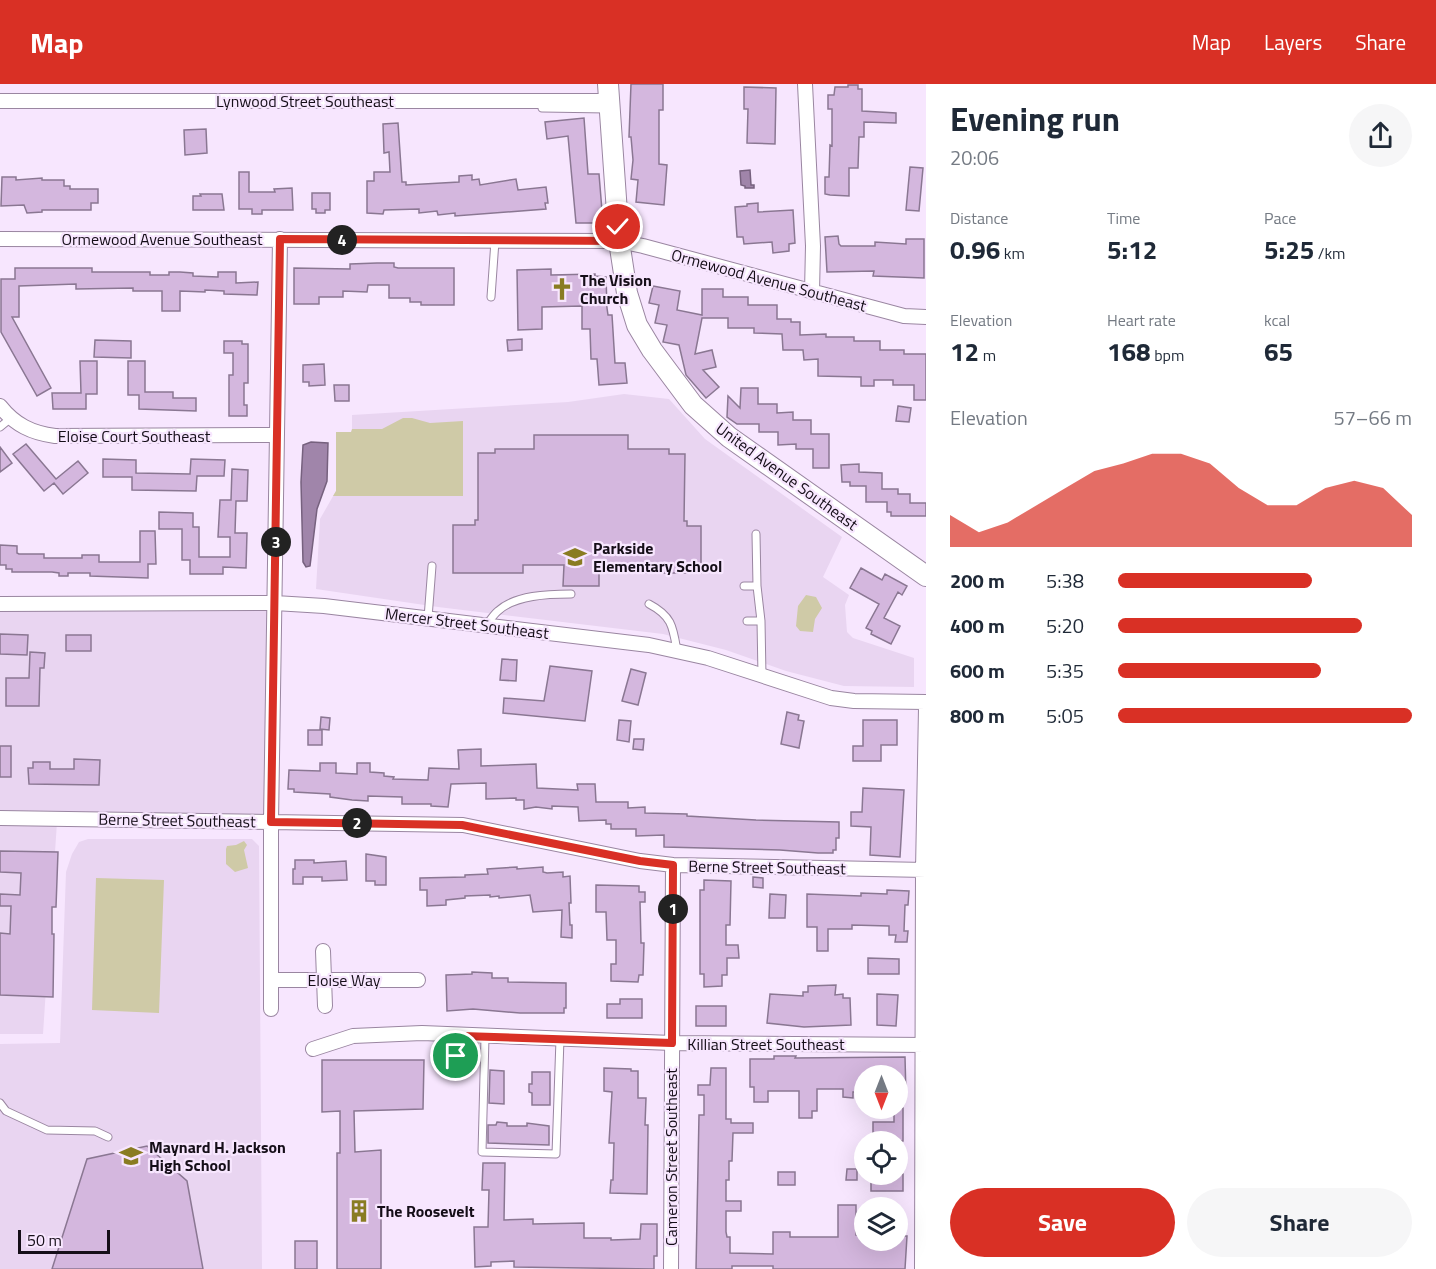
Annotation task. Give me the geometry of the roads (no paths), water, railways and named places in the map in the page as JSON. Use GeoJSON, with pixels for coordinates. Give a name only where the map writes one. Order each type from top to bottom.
{"type":"FeatureCollection","features":[{"type":"Feature","properties":{"kind":"street"},"geometry":{"type":"LineString","coordinates":[[805,84],[813,246],[812,292]]}},
{"type":"Feature","properties":{"kind":"street","name":"Lynwood Street Southeast"},"geometry":{"type":"LineString","coordinates":[[0,101],[609,98]]}},
{"type":"Feature","properties":{"kind":"street","name":"United Avenue Southeast"},"geometry":{"type":"LineString","coordinates":[[609,98],[620,241],[627,293],[637,325],[652,350],[693,405],[729,437],[926,576]]}},
{"type":"Feature","properties":{"kind":"street","name":"Ormewood Avenue Southeast"},"geometry":{"type":"LineString","coordinates":[[0,239],[620,241],[904,316],[926,317]]}},
{"type":"Feature","properties":{"kind":"street"},"geometry":{"type":"LineString","coordinates":[[271,1009],[271,822],[280,239]]}},
{"type":"Feature","properties":{"kind":"street","name":"Eloise Court Southeast"},"geometry":{"type":"LineString","coordinates":[[0,406],[6,422],[38,434],[55,436],[277,435]]}},
{"type":"Feature","properties":{"kind":"street","name":"Mercer Street Southeast"},"geometry":{"type":"LineString","coordinates":[[0,604],[275,603],[324,606],[649,645],[708,658],[831,699],[926,702]]}},
{"type":"Feature","properties":{"kind":"street"},"geometry":{"type":"LineString","coordinates":[[922,1269],[926,708]]}},
{"type":"Feature","properties":{"kind":"street","name":"Berne Street Southeast"},"geometry":{"type":"LineString","coordinates":[[0,818],[462,825],[640,861],[673,865],[924,870]]}},
{"type":"Feature","properties":{"kind":"street","name":"Cameron Street Southeast"},"geometry":{"type":"LineString","coordinates":[[671,1269],[673,865]]}},
{"type":"Feature","properties":{"kind":"street"},"geometry":{"type":"LineString","coordinates":[[323,951],[325,1006]]}},
{"type":"Feature","properties":{"kind":"street","name":"Eloise Way"},"geometry":{"type":"LineString","coordinates":[[271,980],[418,980]]}},
{"type":"Feature","properties":{"kind":"street","name":"Killian Street Southeast"},"geometry":{"type":"LineString","coordinates":[[313,1048],[353,1036],[422,1033],[672,1043],[924,1045]]}},
{"type":"Feature","properties":{"kind":"lane"},"geometry":{"type":"LineString","coordinates":[[542,108],[609,98]]}},
{"type":"Feature","properties":{"kind":"lane"},"geometry":{"type":"LineString","coordinates":[[491,297],[495,241]]}},
{"type":"Feature","properties":{"kind":"lane"},"geometry":{"type":"LineString","coordinates":[[756,534],[762,676]]}},
{"type":"Feature","properties":{"kind":"lane"},"geometry":{"type":"LineString","coordinates":[[428,618],[432,566]]}},
{"type":"Feature","properties":{"kind":"lane"},"geometry":{"type":"LineString","coordinates":[[744,586],[757,586]]}},
{"type":"Feature","properties":{"kind":"lane"},"geometry":{"type":"LineString","coordinates":[[486,625],[499,610],[510,604],[554,594],[572,594]]}},
{"type":"Feature","properties":{"kind":"lane"},"geometry":{"type":"LineString","coordinates":[[649,604],[659,609],[670,621],[677,651]]}},
{"type":"Feature","properties":{"kind":"lane"},"geometry":{"type":"LineString","coordinates":[[747,621],[760,621]]}},
{"type":"Feature","properties":{"kind":"lane"},"geometry":{"type":"LineString","coordinates":[[456,1056],[462,1036]]}},
{"type":"Feature","properties":{"kind":"lane"},"geometry":{"type":"LineString","coordinates":[[485,1037],[482,1152],[556,1154],[560,1040]]}},
{"type":"Feature","properties":{"kind":"lane"},"geometry":{"type":"LineString","coordinates":[[0,1103],[6,1112],[47,1130],[95,1131],[108,1137]]}},
{"type":"Feature","properties":{"kind":"place","name":"The Vision Church"},"geometry":{"type":"Point","coordinates":[562,289]}},
{"type":"Feature","properties":{"kind":"place","name":"Parkside Elementary School"},"geometry":{"type":"Point","coordinates":[575,557]}},
{"type":"Feature","properties":{"kind":"place","name":"Maynard H. Jackson High School"},"geometry":{"type":"Point","coordinates":[131,1156]}},
{"type":"Feature","properties":{"kind":"place","name":"The Roosevelt"},"geometry":{"type":"Point","coordinates":[359,1211]}}]}
